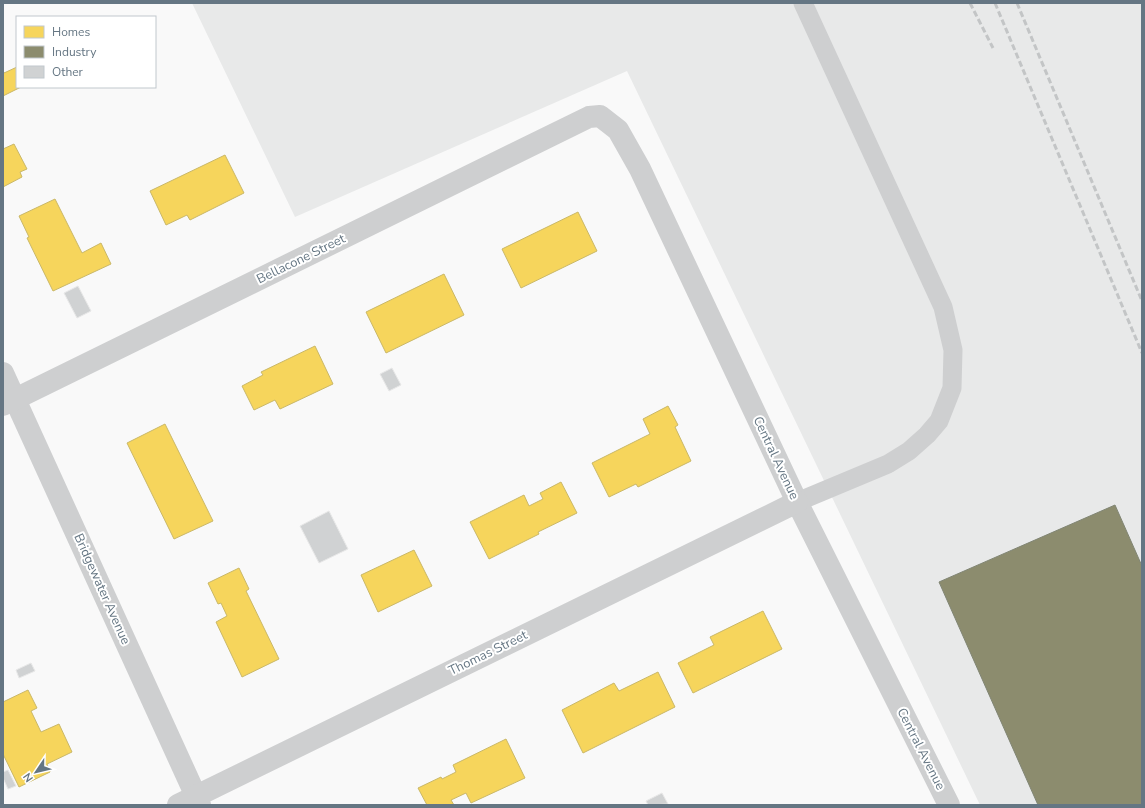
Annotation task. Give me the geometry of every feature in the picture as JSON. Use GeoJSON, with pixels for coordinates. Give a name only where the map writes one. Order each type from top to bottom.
{"type":"FeatureCollection","features":[{"type":"Feature","properties":{"kind":"street","name":"Central Avenue"},"geometry":{"type":"LineString","coordinates":[[600,116],[618,130],[640,169],[797,502],[949,805]]}},
{"type":"Feature","properties":{"kind":"street","name":"Bellacone Street"},"geometry":{"type":"LineString","coordinates":[[9,402],[589,117],[600,116]]}},
{"type":"Feature","properties":{"kind":"street","name":"Bridgewater Avenue"},"geometry":{"type":"LineString","coordinates":[[3,373],[9,402],[192,802]]}},
{"type":"Feature","properties":{"kind":"street","name":"Thomas Street"},"geometry":{"type":"LineString","coordinates":[[192,802],[797,502]]}},
{"type":"Feature","properties":{"kind":"lane"},"geometry":{"type":"LineString","coordinates":[[797,502],[888,464],[909,451],[927,435],[939,421],[952,388],[953,350],[943,307],[804,3]]}},
{"type":"Feature","properties":{"kind":"shaded area"},"geometry":{"type":"Polygon","coordinates":[[[192,3],[1142,3],[1142,805],[980,805],[627,71],[295,217],[192,3]]]}},
{"type":"Feature","properties":{"kind":"building: Homes"},"geometry":{"type":"Polygon","coordinates":[[[16,67],[16,88],[19,88],[3,96],[3,70],[4,73],[16,67]]]}},
{"type":"Feature","properties":{"kind":"building: Homes"},"geometry":{"type":"Polygon","coordinates":[[[14,144],[27,169],[20,172],[22,177],[3,187],[3,149],[14,144]]]}},
{"type":"Feature","properties":{"kind":"building: Homes"},"geometry":{"type":"Polygon","coordinates":[[[225,155],[244,193],[190,220],[187,215],[166,225],[150,191],[225,155]]]}},
{"type":"Feature","properties":{"kind":"building: Homes"},"geometry":{"type":"Polygon","coordinates":[[[55,199],[82,253],[101,243],[111,264],[53,291],[27,238],[29,237],[19,216],[55,199]]]}},
{"type":"Feature","properties":{"kind":"building: Homes"},"geometry":{"type":"Polygon","coordinates":[[[578,212],[597,251],[521,288],[502,249],[578,212]]]}},
{"type":"Feature","properties":{"kind":"building: Homes"},"geometry":{"type":"Polygon","coordinates":[[[444,274],[464,315],[386,353],[366,312],[444,274]]]}},
{"type":"Feature","properties":{"kind":"building: Homes"},"geometry":{"type":"Polygon","coordinates":[[[315,346],[333,384],[280,409],[275,400],[254,410],[242,386],[263,375],[261,372],[315,346]]]}},
{"type":"Feature","properties":{"kind":"building: Homes"},"geometry":{"type":"Polygon","coordinates":[[[668,406],[678,425],[675,427],[691,461],[638,487],[636,484],[609,497],[592,463],[650,434],[643,419],[668,406]]]}},
{"type":"Feature","properties":{"kind":"building: Homes"},"geometry":{"type":"Polygon","coordinates":[[[165,424],[213,521],[174,539],[127,443],[165,424]]]}},
{"type":"Feature","properties":{"kind":"building: Homes"},"geometry":{"type":"Polygon","coordinates":[[[561,482],[577,513],[538,532],[539,534],[489,559],[470,522],[524,495],[529,506],[543,499],[540,493],[561,482]]]}},
{"type":"Feature","properties":{"kind":"building: Homes"},"geometry":{"type":"Polygon","coordinates":[[[414,550],[432,586],[378,612],[361,575],[414,550]]]}},
{"type":"Feature","properties":{"kind":"building: Homes"},"geometry":{"type":"Polygon","coordinates":[[[239,568],[249,589],[246,591],[279,659],[242,677],[216,622],[227,616],[221,603],[218,604],[208,583],[239,568]]]}},
{"type":"Feature","properties":{"kind":"building: Homes"},"geometry":{"type":"Polygon","coordinates":[[[763,611],[782,649],[693,693],[678,663],[714,645],[710,637],[763,611]]]}},
{"type":"Feature","properties":{"kind":"building: Homes"},"geometry":{"type":"Polygon","coordinates":[[[658,672],[675,707],[583,753],[562,710],[614,683],[619,691],[658,672]]]}},
{"type":"Feature","properties":{"kind":"building: Homes"},"geometry":{"type":"Polygon","coordinates":[[[28,690],[37,708],[31,711],[41,732],[59,724],[72,752],[47,764],[50,772],[19,787],[3,754],[3,702],[28,690]]]}},
{"type":"Feature","properties":{"kind":"building: Homes"},"geometry":{"type":"Polygon","coordinates":[[[506,739],[525,778],[471,803],[466,793],[451,800],[454,805],[427,805],[418,788],[441,777],[442,779],[456,772],[453,765],[506,739]]]}},
{"type":"Feature","properties":{"kind":"building: Industry"},"geometry":{"type":"Polygon","coordinates":[[[1115,505],[1142,566],[1142,805],[1038,805],[939,582],[1115,505]]]}},
{"type":"Feature","properties":{"kind":"building: Other"},"geometry":{"type":"Polygon","coordinates":[[[78,286],[91,311],[77,318],[64,293],[78,286]]]}},
{"type":"Feature","properties":{"kind":"building: Other"},"geometry":{"type":"Polygon","coordinates":[[[392,368],[401,385],[389,391],[380,374],[392,368]]]}},
{"type":"Feature","properties":{"kind":"building: Other"},"geometry":{"type":"Polygon","coordinates":[[[329,511],[348,549],[319,563],[300,526],[329,511]]]}},
{"type":"Feature","properties":{"kind":"building: Other"},"geometry":{"type":"Polygon","coordinates":[[[31,663],[35,671],[19,678],[16,670],[31,663]]]}},
{"type":"Feature","properties":{"kind":"building: Other"},"geometry":{"type":"Polygon","coordinates":[[[8,770],[16,786],[8,789],[3,778],[3,772],[8,770]]]}},
{"type":"Feature","properties":{"kind":"building: Other"},"geometry":{"type":"Polygon","coordinates":[[[662,793],[668,804],[648,805],[646,801],[662,793]]]}},
{"type":"Feature","properties":{"kind":"railway"},"geometry":{"type":"LineString","coordinates":[[970,3],[993,48]]}},
{"type":"Feature","properties":{"kind":"railway"},"geometry":{"type":"LineString","coordinates":[[995,3],[1142,353]]}},
{"type":"Feature","properties":{"kind":"railway"},"geometry":{"type":"LineString","coordinates":[[1017,3],[1142,301]]}}]}
